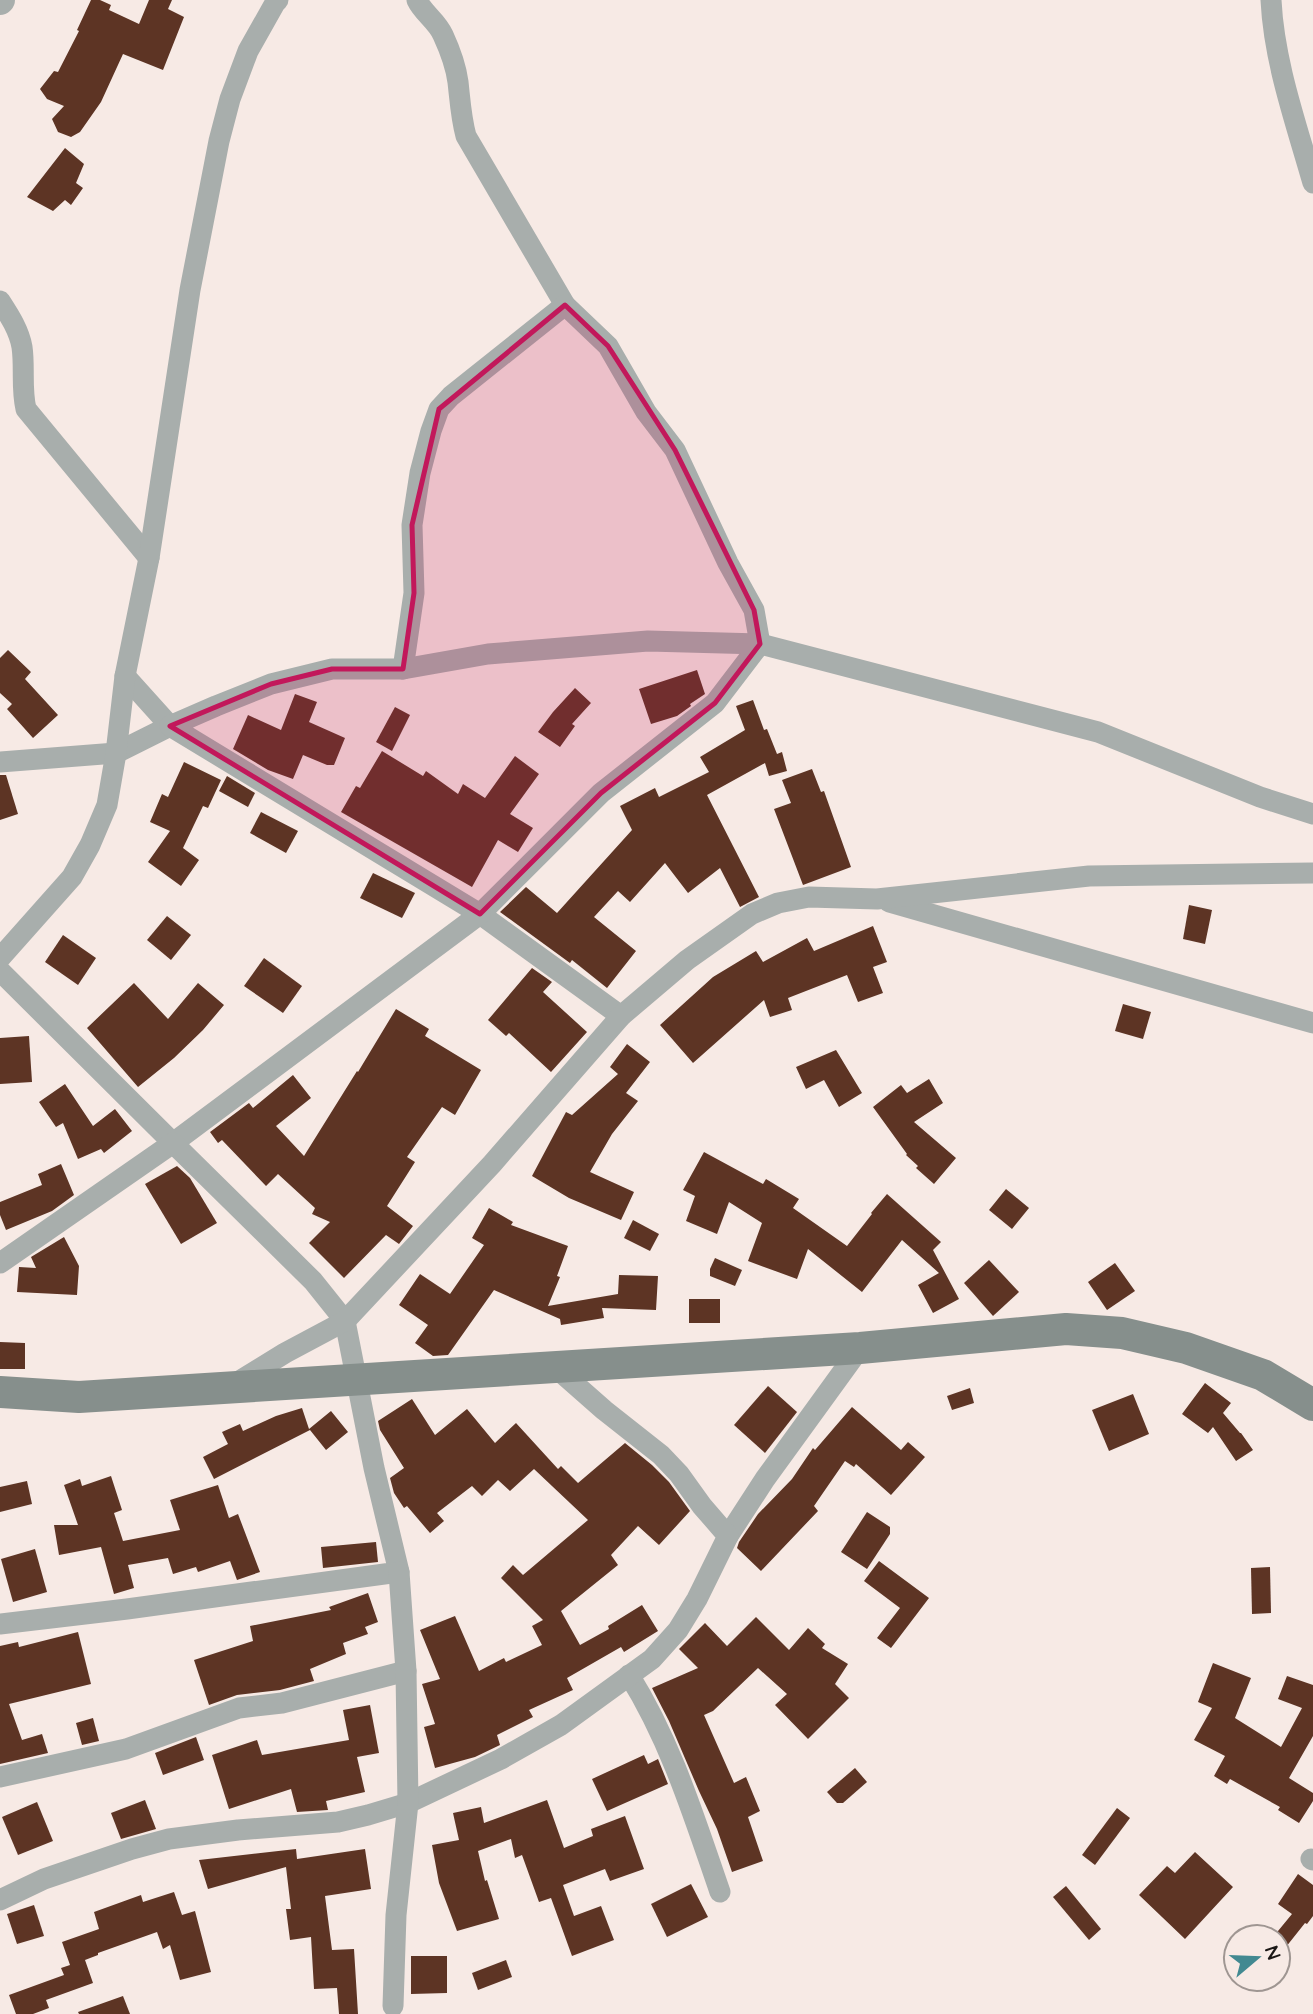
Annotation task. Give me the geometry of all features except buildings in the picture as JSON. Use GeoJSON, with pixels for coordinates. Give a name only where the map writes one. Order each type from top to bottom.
{"type":"FeatureCollection","features":[{"type":"Feature","properties":{"kind":"main road"},"geometry":{"type":"LineString","coordinates":[[0,1392],[79,1397],[860,1348],[1066,1329],[1122,1333],[1186,1348],[1263,1375],[1313,1405]]}},
{"type":"Feature","properties":{"kind":"street"},"geometry":{"type":"LineString","coordinates":[[0,958],[72,877],[90,845],[107,805],[125,676],[149,558],[190,290],[219,141],[230,99],[248,51],[278,0]]}},
{"type":"Feature","properties":{"kind":"street"},"geometry":{"type":"LineString","coordinates":[[0,1263],[173,1143],[480,914],[601,793],[715,704],[761,644],[754,610],[728,563],[675,450],[646,412],[608,346],[565,305],[466,136],[457,78],[443,35],[437,25],[421,10],[416,0]]}},
{"type":"Feature","properties":{"kind":"street"},"geometry":{"type":"LineString","coordinates":[[1271,0],[1282,73],[1313,183]]}},
{"type":"Feature","properties":{"kind":"street"},"geometry":{"type":"LineString","coordinates":[[0,301],[14,324],[22,348],[26,409],[149,558]]}},
{"type":"Feature","properties":{"kind":"street"},"geometry":{"type":"LineString","coordinates":[[403,669],[414,593],[412,525],[420,473],[439,409],[451,396],[565,305]]}},
{"type":"Feature","properties":{"kind":"street"},"geometry":{"type":"LineString","coordinates":[[0,762],[116,753],[170,726],[260,688],[332,670],[403,669],[488,653],[634,642],[761,644],[1098,732],[1260,797],[1313,814]]}},
{"type":"Feature","properties":{"kind":"street"},"geometry":{"type":"LineString","coordinates":[[125,676],[170,726],[480,914],[621,1016]]}},
{"type":"Feature","properties":{"kind":"street"},"geometry":{"type":"LineString","coordinates":[[230,1387],[285,1353],[345,1321],[492,1164],[621,1016],[687,960],[752,914],[778,903],[810,897],[877,899],[1089,876],[1313,873]]}},
{"type":"Feature","properties":{"kind":"street"},"geometry":{"type":"LineString","coordinates":[[877,899],[1313,1023]]}},
{"type":"Feature","properties":{"kind":"street"},"geometry":{"type":"LineString","coordinates":[[0,971],[313,1281],[345,1321],[374,1468],[399,1572],[406,1671],[408,1803],[396,1915],[393,2006]]}},
{"type":"Feature","properties":{"kind":"street"},"geometry":{"type":"LineString","coordinates":[[0,1900],[44,1880],[169,1839],[338,1822],[408,1803],[501,1759],[561,1725],[652,1659],[678,1630],[697,1599],[728,1536],[765,1479],[860,1348]]}},
{"type":"Feature","properties":{"kind":"street"},"geometry":{"type":"LineString","coordinates":[[554,1366],[661,1455],[728,1536]]}},
{"type":"Feature","properties":{"kind":"street"},"geometry":{"type":"LineString","coordinates":[[0,1624],[399,1572]]}},
{"type":"Feature","properties":{"kind":"street"},"geometry":{"type":"LineString","coordinates":[[0,1777],[127,1749],[239,1708],[282,1703],[406,1671]]}},
{"type":"Feature","properties":{"kind":"street"},"geometry":{"type":"LineString","coordinates":[[629,1675],[666,1743],[720,1892]]}},
{"type":"Feature","properties":{"kind":"highlighted area"},"geometry":{"type":"Polygon","coordinates":[[[565,305],[608,346],[675,450],[754,610],[760,644],[715,703],[601,793],[480,914],[170,726],[271,684],[332,669],[403,669],[414,593],[412,525],[439,409],[565,305]]]}}]}
